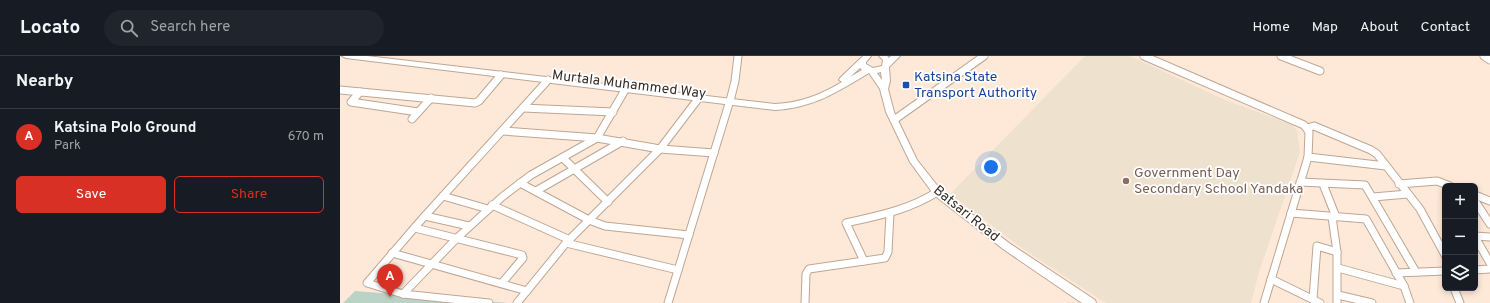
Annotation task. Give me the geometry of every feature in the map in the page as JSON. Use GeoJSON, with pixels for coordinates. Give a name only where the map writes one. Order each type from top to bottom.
{"type":"FeatureCollection","features":[{"type":"Feature","properties":{"kind":"main road"},"geometry":{"type":"LineString","coordinates":[[346,56],[405,63],[421,63],[501,75],[698,99],[730,100],[775,107],[785,107],[808,103],[829,94],[870,71],[877,71],[896,56]]}},
{"type":"Feature","properties":{"kind":"main road","name":"Murtala Muhammed Way"},"geometry":{"type":"LineString","coordinates":[[385,56],[421,63],[730,100],[778,103],[806,99],[826,90],[845,78],[864,58]]}},
{"type":"Feature","properties":{"kind":"main road"},"geometry":{"type":"LineString","coordinates":[[882,56],[887,60],[884,89]]}},
{"type":"Feature","properties":{"kind":"main road"},"geometry":{"type":"LineString","coordinates":[[864,58],[864,68],[870,71],[884,89]]}},
{"type":"Feature","properties":{"kind":"main road","name":"Batsari Road"},"geometry":{"type":"LineString","coordinates":[[884,89],[894,120],[914,162],[937,192],[1006,246],[1091,303]]}},
{"type":"Feature","properties":{"kind":"street"},"geometry":{"type":"LineString","coordinates":[[668,303],[730,100],[735,81],[738,56]]}},
{"type":"Feature","properties":{"kind":"street"},"geometry":{"type":"LineString","coordinates":[[894,120],[984,56]]}},
{"type":"Feature","properties":{"kind":"street"},"geometry":{"type":"LineString","coordinates":[[1144,56],[1304,125],[1309,132],[1308,157],[1264,303]]}},
{"type":"Feature","properties":{"kind":"street"},"geometry":{"type":"LineString","coordinates":[[1280,56],[1320,71]]}},
{"type":"Feature","properties":{"kind":"street"},"geometry":{"type":"LineString","coordinates":[[1484,56],[1490,60]]}},
{"type":"Feature","properties":{"kind":"street"},"geometry":{"type":"LineString","coordinates":[[340,90],[478,102],[501,75]]}},
{"type":"Feature","properties":{"kind":"street"},"geometry":{"type":"LineString","coordinates":[[489,303],[403,294],[368,283],[392,253],[548,80]]}},
{"type":"Feature","properties":{"kind":"street"},"geometry":{"type":"LineString","coordinates":[[403,294],[469,226],[490,207],[520,183],[597,138],[625,90]]}},
{"type":"Feature","properties":{"kind":"street"},"geometry":{"type":"LineString","coordinates":[[360,92],[350,101],[418,112]]}},
{"type":"Feature","properties":{"kind":"street"},"geometry":{"type":"LineString","coordinates":[[367,104],[379,94]]}},
{"type":"Feature","properties":{"kind":"street"},"geometry":{"type":"LineString","coordinates":[[412,120],[431,98]]}},
{"type":"Feature","properties":{"kind":"street"},"geometry":{"type":"LineString","coordinates":[[518,303],[568,241],[660,149],[698,99]]}},
{"type":"Feature","properties":{"kind":"street"},"geometry":{"type":"LineString","coordinates":[[523,108],[613,112]]}},
{"type":"Feature","properties":{"kind":"street"},"geometry":{"type":"LineString","coordinates":[[1307,128],[1314,126],[1374,151],[1408,194],[1433,231],[1442,249]]}},
{"type":"Feature","properties":{"kind":"street"},"geometry":{"type":"LineString","coordinates":[[503,131],[597,138],[623,141],[660,149],[714,153]]}},
{"type":"Feature","properties":{"kind":"street"},"geometry":{"type":"LineString","coordinates":[[536,191],[623,141]]}},
{"type":"Feature","properties":{"kind":"street"},"geometry":{"type":"LineString","coordinates":[[1308,157],[1386,166]]}},
{"type":"Feature","properties":{"kind":"street"},"geometry":{"type":"LineString","coordinates":[[563,158],[608,202]]}},
{"type":"Feature","properties":{"kind":"street"},"geometry":{"type":"LineString","coordinates":[[1400,184],[1437,181],[1442,183]]}},
{"type":"Feature","properties":{"kind":"street"},"geometry":{"type":"LineString","coordinates":[[1300,182],[1365,185],[1416,272]]}},
{"type":"Feature","properties":{"kind":"street"},"geometry":{"type":"LineString","coordinates":[[520,183],[589,220],[609,227],[689,235]]}},
{"type":"Feature","properties":{"kind":"street"},"geometry":{"type":"LineString","coordinates":[[1323,184],[1334,217],[1338,268],[1337,299],[1372,303]]}},
{"type":"Feature","properties":{"kind":"street"},"geometry":{"type":"LineString","coordinates":[[864,261],[846,223],[890,213],[926,199],[937,192]]}},
{"type":"Feature","properties":{"kind":"street"},"geometry":{"type":"LineString","coordinates":[[1373,197],[1408,194]]}},
{"type":"Feature","properties":{"kind":"street"},"geometry":{"type":"LineString","coordinates":[[443,196],[490,207],[591,250],[678,270]]}},
{"type":"Feature","properties":{"kind":"street"},"geometry":{"type":"LineString","coordinates":[[1478,196],[1490,201]]}},
{"type":"Feature","properties":{"kind":"street"},"geometry":{"type":"LineString","coordinates":[[1478,206],[1490,224]]}},
{"type":"Feature","properties":{"kind":"street"},"geometry":{"type":"LineString","coordinates":[[805,303],[806,274],[809,269],[885,258],[887,256],[890,213]]}},
{"type":"Feature","properties":{"kind":"street"},"geometry":{"type":"LineString","coordinates":[[1291,213],[1366,219],[1404,286],[1410,303]]}},
{"type":"Feature","properties":{"kind":"street"},"geometry":{"type":"LineString","coordinates":[[425,216],[469,226]]}},
{"type":"Feature","properties":{"kind":"street"},"geometry":{"type":"LineString","coordinates":[[415,228],[522,255],[523,258],[502,283]]}},
{"type":"Feature","properties":{"kind":"street"},"geometry":{"type":"LineString","coordinates":[[1478,237],[1490,237]]}},
{"type":"Feature","properties":{"kind":"street"},"geometry":{"type":"LineString","coordinates":[[1478,244],[1489,270],[1478,270]]}},
{"type":"Feature","properties":{"kind":"street"},"geometry":{"type":"LineString","coordinates":[[1271,279],[1316,301],[1316,248],[1317,246],[1337,252]]}},
{"type":"Feature","properties":{"kind":"street"},"geometry":{"type":"LineString","coordinates":[[392,253],[528,291]]}},
{"type":"Feature","properties":{"kind":"street"},"geometry":{"type":"LineString","coordinates":[[1338,268],[1404,286]]}},
{"type":"Feature","properties":{"kind":"street"},"geometry":{"type":"LineString","coordinates":[[1396,272],[1442,271]]}},
{"type":"Feature","properties":{"kind":"street"},"geometry":{"type":"LineString","coordinates":[[1455,291],[1460,303]]}},
{"type":"Feature","properties":{"kind":"shaded area","name":"Government Day Secondary School Yandaka"},"geometry":{"type":"Polygon","coordinates":[[[1085,56],[1130,56],[1223,99],[1293,125],[1297,131],[1300,152],[1259,272],[1251,303],[1106,303],[1023,249],[950,194],[1085,56]]]}},
{"type":"Feature","properties":{"kind":"green space"},"geometry":{"type":"Polygon","coordinates":[[[355,291],[509,303],[343,303],[355,291]]]}},
{"type":"Feature","properties":{"kind":"place","name":"Katsina State Transport Authority"},"geometry":{"type":"Point","coordinates":[906,85]}},
{"type":"Feature","properties":{"kind":"place","name":"Government Day Secondary School Yandaka"},"geometry":{"type":"Point","coordinates":[1126,181]}},
{"type":"Feature","properties":{"kind":"place","name":"Katsina Polo Ground"},"geometry":{"type":"Point","coordinates":[390,297]}}]}
